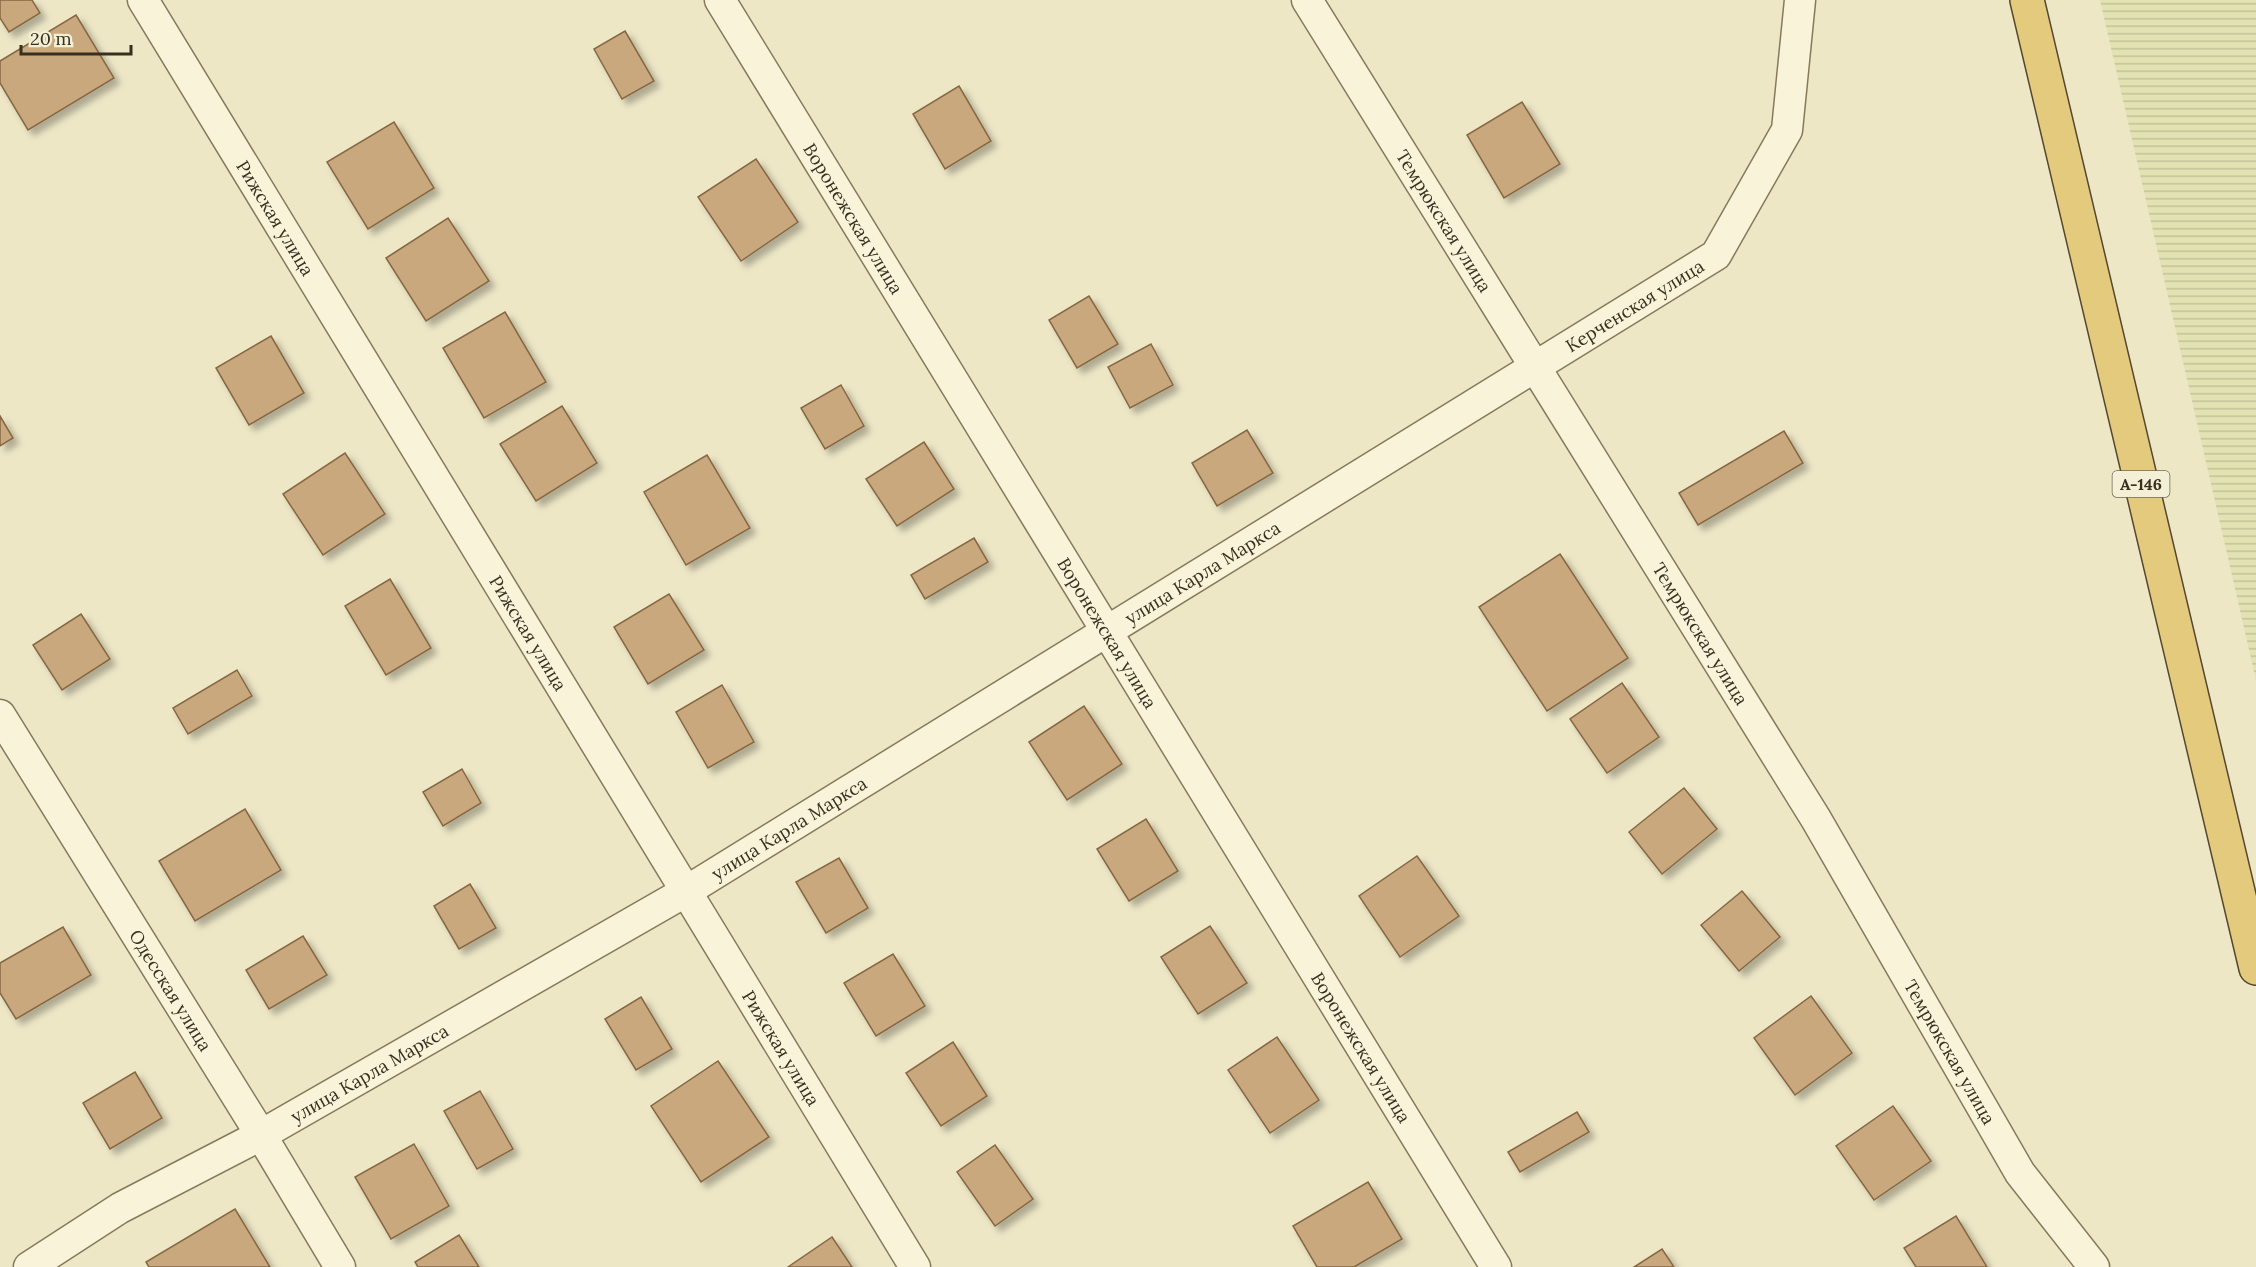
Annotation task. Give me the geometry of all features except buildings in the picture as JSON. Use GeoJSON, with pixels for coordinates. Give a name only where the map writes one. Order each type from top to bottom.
{"type":"FeatureCollection","features":[{"type":"Feature","properties":{"kind":"highway","name":"А-146"},"geometry":{"type":"LineString","coordinates":[[2027,0],[2256,968]]}},
{"type":"Feature","properties":{"kind":"street","name":"Рижская улица"},"geometry":{"type":"LineString","coordinates":[[143,0],[915,1267]]}},
{"type":"Feature","properties":{"kind":"street","name":"Воронежская улица"},"geometry":{"type":"LineString","coordinates":[[720,0],[1496,1267]]}},
{"type":"Feature","properties":{"kind":"street","name":"Темрюкская улица"},"geometry":{"type":"LineString","coordinates":[[1307,0],[1816,819],[2020,1173],[2094,1267]]}},
{"type":"Feature","properties":{"kind":"street","name":"Керченская улица"},"geometry":{"type":"LineString","coordinates":[[1533,366],[1716,255],[1787,130],[1800,0]]}},
{"type":"Feature","properties":{"kind":"street","name":"улица Карла Маркса"},"geometry":{"type":"LineString","coordinates":[[29,1267],[120,1208],[261,1135],[685,892],[1533,366]]}},
{"type":"Feature","properties":{"kind":"street","name":"Одесская улица"},"geometry":{"type":"LineString","coordinates":[[0,715],[261,1135],[340,1267]]}},
{"type":"Feature","properties":{"kind":"green space"},"geometry":{"type":"Polygon","coordinates":[[[2100,0],[2256,0],[2256,680],[2100,0]]]}}]}
